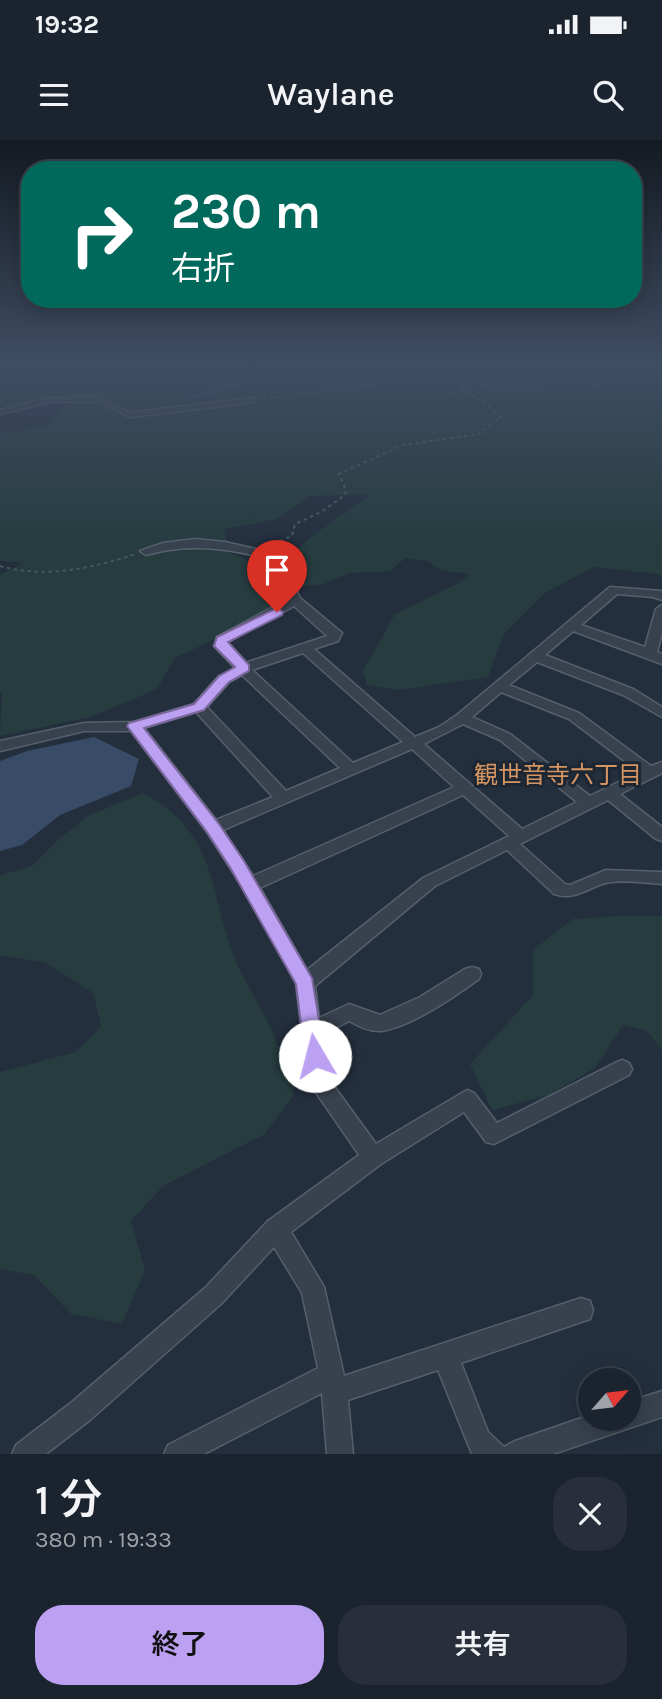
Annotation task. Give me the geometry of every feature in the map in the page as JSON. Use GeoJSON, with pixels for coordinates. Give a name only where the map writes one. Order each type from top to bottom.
{"type":"FeatureCollection","features":[{"type":"Feature","properties":{"kind":"street"},"geometry":{"type":"LineString","coordinates":[[0,746],[84,727],[135,726],[199,707],[224,679],[244,668],[333,638],[335,633],[296,600],[274,557],[229,545],[192,541],[172,543],[146,551]]}},
{"type":"Feature","properties":{"kind":"street"},"geometry":{"type":"LineString","coordinates":[[213,828],[413,745],[462,718],[614,590],[655,593],[662,596]]}},
{"type":"Feature","properties":{"kind":"street"},"geometry":{"type":"LineString","coordinates":[[296,600],[285,603],[277,612],[222,640],[221,646],[277,703],[351,769]]}},
{"type":"Feature","properties":{"kind":"street"},"geometry":{"type":"LineString","coordinates":[[572,625],[656,656],[662,609]]}},
{"type":"Feature","properties":{"kind":"street"},"geometry":{"type":"LineString","coordinates":[[304,647],[464,788],[560,890],[571,891],[606,876],[662,878]]}},
{"type":"Feature","properties":{"kind":"street"},"geometry":{"type":"LineString","coordinates":[[535,656],[628,692],[662,713]]}},
{"type":"Feature","properties":{"kind":"street"},"geometry":{"type":"LineString","coordinates":[[498,686],[574,716],[656,770]]}},
{"type":"Feature","properties":{"kind":"street"},"geometry":{"type":"LineString","coordinates":[[199,707],[283,798]]}},
{"type":"Feature","properties":{"kind":"street"},"geometry":{"type":"LineString","coordinates":[[462,718],[505,737],[589,803]]}},
{"type":"Feature","properties":{"kind":"street"},"geometry":{"type":"LineString","coordinates":[[135,726],[213,828],[250,885],[305,983],[321,1088],[373,1157]]}},
{"type":"Feature","properties":{"kind":"street"},"geometry":{"type":"LineString","coordinates":[[305,983],[429,882],[656,770]]}},
{"type":"Feature","properties":{"kind":"street"},"geometry":{"type":"LineString","coordinates":[[250,885],[464,788]]}},
{"type":"Feature","properties":{"kind":"street"},"geometry":{"type":"LineString","coordinates":[[610,793],[662,835]]}},
{"type":"Feature","properties":{"kind":"street"},"geometry":{"type":"LineString","coordinates":[[312,1031],[349,1012],[371,1022],[387,1021],[453,989],[472,974]]}},
{"type":"Feature","properties":{"kind":"street"},"geometry":{"type":"LineString","coordinates":[[25,1454],[81,1411],[213,1296],[276,1229],[373,1157],[467,1099],[494,1135],[622,1069]]}},
{"type":"Feature","properties":{"kind":"street"},"geometry":{"type":"LineString","coordinates":[[276,1229],[312,1287],[333,1383],[340,1454]]}},
{"type":"Feature","properties":{"kind":"street"},"geometry":{"type":"LineString","coordinates":[[195,1451],[333,1383],[446,1357],[581,1310]]}},
{"type":"Feature","properties":{"kind":"street"},"geometry":{"type":"LineString","coordinates":[[446,1357],[478,1441],[494,1454]]}},
{"type":"Feature","properties":{"kind":"street"},"geometry":{"type":"LineString","coordinates":[[641,1411],[662,1404]]}},
{"type":"Feature","properties":{"kind":"street"},"geometry":{"type":"LineString","coordinates":[[515,1454],[579,1432]]}},
{"type":"Feature","properties":{"kind":"path"},"geometry":{"type":"LineString","coordinates":[[274,557],[277,544],[292,536],[295,524],[315,516],[345,495],[346,490],[339,474],[403,445],[479,434],[492,424]]}},
{"type":"Feature","properties":{"kind":"path"},"geometry":{"type":"LineString","coordinates":[[0,566],[24,573],[55,572],[146,551]]}},
{"type":"Feature","properties":{"kind":"green space"},"geometry":{"type":"Polygon","coordinates":[[[50,424],[662,424],[662,577],[658,574],[594,567],[545,593],[503,635],[488,677],[398,690],[367,685],[363,671],[395,614],[459,583],[470,574],[440,570],[428,561],[405,558],[391,571],[351,573],[321,585],[300,586],[288,575],[285,561],[312,536],[371,494],[309,496],[277,519],[225,529],[228,552],[247,560],[259,569],[279,598],[266,615],[175,658],[157,689],[91,717],[0,736],[0,575],[23,563],[0,561],[0,434],[47,427],[50,424]]]}},
{"type":"Feature","properties":{"kind":"green space"},"geometry":{"type":"Polygon","coordinates":[[[143,793],[169,810],[187,828],[200,848],[238,966],[273,1033],[294,1095],[265,1134],[163,1186],[131,1221],[145,1270],[122,1324],[71,1314],[34,1275],[0,1269],[0,1072],[76,1052],[101,1026],[93,993],[46,963],[0,955],[0,875],[32,866],[59,839],[88,816],[143,793]]]}},
{"type":"Feature","properties":{"kind":"green space"},"geometry":{"type":"Polygon","coordinates":[[[662,916],[662,1050],[647,1031],[623,1025],[595,1068],[549,1095],[492,1110],[470,1064],[533,995],[533,950],[573,919],[662,916]]]}},
{"type":"Feature","properties":{"kind":"water"},"geometry":{"type":"Polygon","coordinates":[[[94,737],[139,759],[131,786],[60,815],[22,845],[0,851],[0,761],[27,751],[94,737]]]}},
{"type":"Feature","properties":{"kind":"district","name":"観世音寺六丁目"},"geometry":{"type":"Point","coordinates":[558,775]}},
{"type":"Feature","properties":{"kind":"route"},"geometry":{"type":"LineString","coordinates":[[277,612],[222,640],[221,646],[244,668],[224,679],[199,707],[135,726],[213,828],[250,885],[305,983],[315,1056]]}}]}
